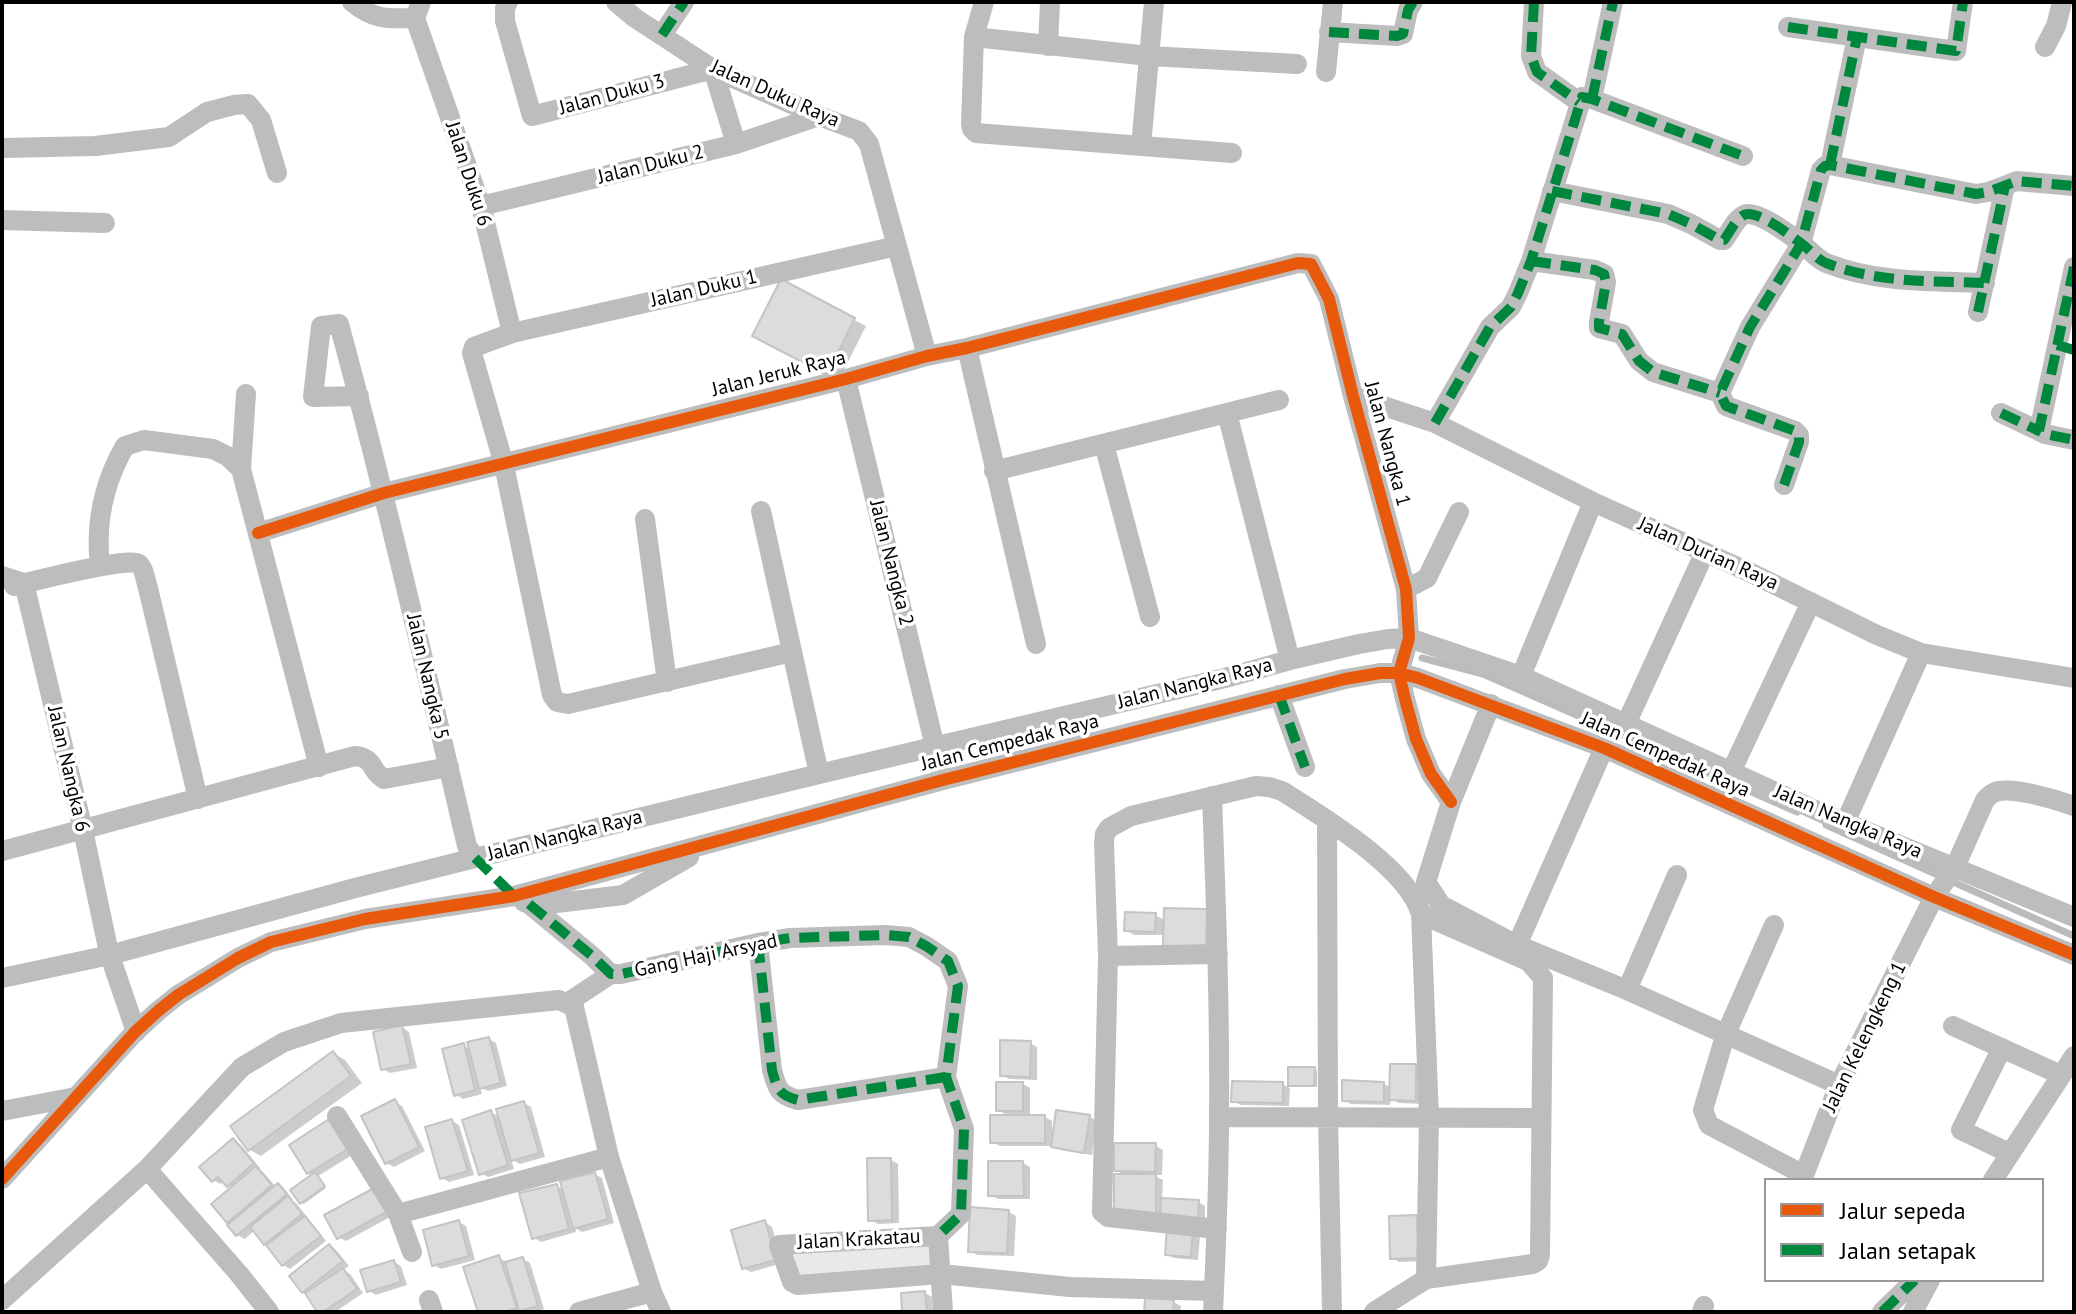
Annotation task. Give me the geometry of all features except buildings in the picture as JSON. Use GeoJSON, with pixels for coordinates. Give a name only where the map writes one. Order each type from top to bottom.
{"type":"FeatureCollection","features":[{"type":"Feature","properties":{"kind":"street","name":"Jalan Duku 6"},"geometry":{"type":"LineString","coordinates":[[352,2],[365,12],[384,19],[418,10],[481,206],[512,333]]}},
{"type":"Feature","properties":{"kind":"street","name":"Jalan Duku 3"},"geometry":{"type":"LineString","coordinates":[[508,2],[505,21],[532,116],[713,69]]}},
{"type":"Feature","properties":{"kind":"street","name":"Jalan Duku Raya"},"geometry":{"type":"LineString","coordinates":[[616,2],[713,69],[859,131],[869,144],[927,356]]}},
{"type":"Feature","properties":{"kind":"street"},"geometry":{"type":"LineString","coordinates":[[662,35],[684,2]]}},
{"type":"Feature","properties":{"kind":"street"},"geometry":{"type":"LineString","coordinates":[[984,2],[974,37],[971,124],[976,133],[1232,153]]}},
{"type":"Feature","properties":{"kind":"street"},"geometry":{"type":"LineString","coordinates":[[1048,46],[1050,2]]}},
{"type":"Feature","properties":{"kind":"street"},"geometry":{"type":"LineString","coordinates":[[1141,146],[1154,2]]}},
{"type":"Feature","properties":{"kind":"street"},"geometry":{"type":"LineString","coordinates":[[1326,72],[1333,2]]}},
{"type":"Feature","properties":{"kind":"street"},"geometry":{"type":"LineString","coordinates":[[1329,32],[1403,34],[1413,2]]}},
{"type":"Feature","properties":{"kind":"street"},"geometry":{"type":"LineString","coordinates":[[1534,2],[1531,56],[1537,72],[1585,101],[1743,156]]}},
{"type":"Feature","properties":{"kind":"street"},"geometry":{"type":"LineString","coordinates":[[1435,423],[1490,327],[1511,307],[1531,261],[1552,191],[1585,101],[1613,2]]}},
{"type":"Feature","properties":{"kind":"street"},"geometry":{"type":"LineString","coordinates":[[1788,27],[1956,51],[1963,2]]}},
{"type":"Feature","properties":{"kind":"street"},"geometry":{"type":"LineString","coordinates":[[2045,47],[2056,26],[2062,2]]}},
{"type":"Feature","properties":{"kind":"street"},"geometry":{"type":"LineString","coordinates":[[974,37],[1149,56],[1297,64]]}},
{"type":"Feature","properties":{"kind":"street"},"geometry":{"type":"LineString","coordinates":[[1830,165],[1857,37]]}},
{"type":"Feature","properties":{"kind":"street"},"geometry":{"type":"LineString","coordinates":[[713,69],[736,144]]}},
{"type":"Feature","properties":{"kind":"street"},"geometry":{"type":"LineString","coordinates":[[2,148],[95,146],[169,137],[207,112],[248,104],[261,120],[277,173]]}},
{"type":"Feature","properties":{"kind":"street","name":"Jalan Duku 2"},"geometry":{"type":"LineString","coordinates":[[481,206],[736,144],[819,116]]}},
{"type":"Feature","properties":{"kind":"street"},"geometry":{"type":"LineString","coordinates":[[1720,393],[1750,327],[1801,244],[1821,170],[1825,166],[1976,194],[2017,181],[2074,186]]}},
{"type":"Feature","properties":{"kind":"street"},"geometry":{"type":"LineString","coordinates":[[1978,312],[2005,186]]}},
{"type":"Feature","properties":{"kind":"street"},"geometry":{"type":"LineString","coordinates":[[1552,191],[1668,214],[1720,240],[1724,240],[1744,214],[1751,214],[1765,220],[1824,262],[1905,280],[1985,283]]}},
{"type":"Feature","properties":{"kind":"street"},"geometry":{"type":"LineString","coordinates":[[2,220],[105,223]]}},
{"type":"Feature","properties":{"kind":"street","name":"Jalan Duku 1"},"geometry":{"type":"LineString","coordinates":[[504,465],[472,353],[477,345],[512,333],[897,246]]}},
{"type":"Feature","properties":{"kind":"street"},"geometry":{"type":"LineString","coordinates":[[1531,261],[1604,274],[1606,282],[1599,328],[1622,334],[1639,361],[1653,372],[1720,393],[1726,406],[1795,431],[1799,435],[1784,485]]}},
{"type":"Feature","properties":{"kind":"street","name":"Jalan Jeruk Raya"},"geometry":{"type":"LineString","coordinates":[[258,533],[384,493],[1298,263],[1311,264]]}},
{"type":"Feature","properties":{"kind":"street","name":"Jalan Nangka 1"},"geometry":{"type":"LineString","coordinates":[[1311,264],[1329,299],[1406,589],[1409,638],[1399,673]]}},
{"type":"Feature","properties":{"kind":"street"},"geometry":{"type":"LineString","coordinates":[[2039,431],[2065,348],[2074,267]]}},
{"type":"Feature","properties":{"kind":"street"},"geometry":{"type":"LineString","coordinates":[[967,348],[1036,644]]}},
{"type":"Feature","properties":{"kind":"street","name":"Jalan Nangka 2"},"geometry":{"type":"LineString","coordinates":[[846,379],[943,780]]}},
{"type":"Feature","properties":{"kind":"street"},"geometry":{"type":"LineString","coordinates":[[246,394],[241,469],[319,767]]}},
{"type":"Feature","properties":{"kind":"street","name":"Jalan Nangka 5"},"geometry":{"type":"LineString","coordinates":[[359,396],[467,846],[475,858]]}},
{"type":"Feature","properties":{"kind":"street","name":"Jalan Durian Raya"},"geometry":{"type":"LineString","coordinates":[[1353,396],[1435,423],[1593,502],[1921,653],[2074,678]]}},
{"type":"Feature","properties":{"kind":"street"},"geometry":{"type":"LineString","coordinates":[[994,471],[1279,400]]}},
{"type":"Feature","properties":{"kind":"street"},"geometry":{"type":"LineString","coordinates":[[1227,413],[1290,660]]}},
{"type":"Feature","properties":{"kind":"street"},"geometry":{"type":"LineString","coordinates":[[2001,413],[2045,434],[2074,440]]}},
{"type":"Feature","properties":{"kind":"street"},"geometry":{"type":"LineString","coordinates":[[100,566],[99,517],[113,466],[125,446],[144,440],[213,449],[227,456],[241,469]]}},
{"type":"Feature","properties":{"kind":"street"},"geometry":{"type":"LineString","coordinates":[[1104,444],[1150,617]]}},
{"type":"Feature","properties":{"kind":"street"},"geometry":{"type":"LineString","coordinates":[[504,465],[552,695],[557,702],[568,704],[792,652]]}},
{"type":"Feature","properties":{"kind":"street"},"geometry":{"type":"LineString","coordinates":[[1521,676],[1593,502]]}},
{"type":"Feature","properties":{"kind":"street"},"geometry":{"type":"LineString","coordinates":[[761,511],[819,774]]}},
{"type":"Feature","properties":{"kind":"street"},"geometry":{"type":"LineString","coordinates":[[1406,589],[1427,578],[1459,512]]}},
{"type":"Feature","properties":{"kind":"street"},"geometry":{"type":"LineString","coordinates":[[645,519],[667,682]]}},
{"type":"Feature","properties":{"kind":"street"},"geometry":{"type":"LineString","coordinates":[[1626,724],[1705,552]]}},
{"type":"Feature","properties":{"kind":"street"},"geometry":{"type":"LineString","coordinates":[[2,590],[100,566],[139,563],[198,799]]}},
{"type":"Feature","properties":{"kind":"street"},"geometry":{"type":"LineString","coordinates":[[2,576],[24,583]]}},
{"type":"Feature","properties":{"kind":"street","name":"Jalan Nangka 6"},"geometry":{"type":"LineString","coordinates":[[24,583],[110,955],[136,1032]]}},
{"type":"Feature","properties":{"kind":"street"},"geometry":{"type":"LineString","coordinates":[[1731,772],[1811,602]]}},
{"type":"Feature","properties":{"kind":"street","name":"Jalan Nangka Raya"},"geometry":{"type":"LineString","coordinates":[[2,978],[110,955],[475,858],[1290,660],[1388,639],[1409,638],[1521,676],[1845,823],[2074,917]]}},
{"type":"Feature","properties":{"kind":"street"},"geometry":{"type":"LineString","coordinates":[[1845,823],[1921,653]]}},
{"type":"Feature","properties":{"kind":"street","name":"Jalan Cempedak Raya"},"geometry":{"type":"LineString","coordinates":[[2,1179],[158,1011],[238,958],[271,942],[365,919],[522,900],[713,842],[943,780],[1279,695],[1380,673],[1399,673],[1418,678],[1491,704],[2074,955]]}},
{"type":"Feature","properties":{"kind":"street"},"geometry":{"type":"LineString","coordinates":[[1399,673],[1416,739],[1431,774],[1451,802]]}},
{"type":"Feature","properties":{"kind":"street"},"geometry":{"type":"LineString","coordinates":[[1279,695],[1305,767]]}},
{"type":"Feature","properties":{"kind":"street"},"geometry":{"type":"LineString","coordinates":[[1491,704],[1451,802],[1426,882],[1441,905],[1517,945],[1627,990],[1839,1085]]}},
{"type":"Feature","properties":{"kind":"street"},"geometry":{"type":"LineString","coordinates":[[1517,945],[1602,754]]}},
{"type":"Feature","properties":{"kind":"street"},"geometry":{"type":"LineString","coordinates":[[2,851],[355,756],[365,757],[384,779],[449,767]]}},
{"type":"Feature","properties":{"kind":"street"},"geometry":{"type":"LineString","coordinates":[[1217,1229],[1108,1217],[1102,1212],[1108,956],[1105,834],[1109,828],[1131,816],[1256,786],[1269,787],[1282,791],[1356,840],[1393,872],[1418,902],[1429,1117],[1426,1279]]}},
{"type":"Feature","properties":{"kind":"street","name":"Jalan Kelengkeng 1"},"geometry":{"type":"LineString","coordinates":[[1803,1177],[1839,1085],[1934,897],[1955,867],[1985,800],[2000,790],[2034,794],[2074,806]]}},
{"type":"Feature","properties":{"kind":"street"},"geometry":{"type":"LineString","coordinates":[[1212,796],[1218,954],[1219,1117],[1213,1312]]}},
{"type":"Feature","properties":{"kind":"street"},"geometry":{"type":"LineString","coordinates":[[1327,820],[1332,1312]]}},
{"type":"Feature","properties":{"kind":"street"},"geometry":{"type":"LineString","coordinates":[[1627,990],[1677,875]]}},
{"type":"Feature","properties":{"kind":"street"},"geometry":{"type":"LineString","coordinates":[[355,888],[365,919]]}},
{"type":"Feature","properties":{"kind":"street","name":"Gang Haji Arsyad"},"geometry":{"type":"LineString","coordinates":[[522,900],[611,974],[790,938],[909,937],[948,961],[958,986],[946,1077],[964,1129],[961,1214],[938,1236]]}},
{"type":"Feature","properties":{"kind":"street"},"geometry":{"type":"LineString","coordinates":[[1374,1312],[1426,1279],[1533,1264],[1540,1255],[1543,978],[1528,961],[1421,914]]}},
{"type":"Feature","properties":{"kind":"street"},"geometry":{"type":"LineString","coordinates":[[1774,925],[1725,1036],[1703,1110],[1709,1125],[1803,1177]]}},
{"type":"Feature","properties":{"kind":"street"},"geometry":{"type":"LineString","coordinates":[[758,943],[772,1070],[776,1085],[784,1096],[798,1100],[946,1077]]}},
{"type":"Feature","properties":{"kind":"street"},"geometry":{"type":"LineString","coordinates":[[1108,956],[1218,954]]}},
{"type":"Feature","properties":{"kind":"street"},"geometry":{"type":"LineString","coordinates":[[567,1003],[611,974]]}},
{"type":"Feature","properties":{"kind":"street"},"geometry":{"type":"LineString","coordinates":[[2,1300],[147,1169],[242,1067],[284,1042],[341,1023],[559,1000],[574,1007],[609,1157],[661,1312]]}},
{"type":"Feature","properties":{"kind":"street"},"geometry":{"type":"LineString","coordinates":[[1953,1026],[2061,1075]]}},
{"type":"Feature","properties":{"kind":"street"},"geometry":{"type":"LineString","coordinates":[[2002,1048],[1961,1130],[2009,1153]]}},
{"type":"Feature","properties":{"kind":"street"},"geometry":{"type":"LineString","coordinates":[[1994,1178],[2074,1056]]}},
{"type":"Feature","properties":{"kind":"street"},"geometry":{"type":"LineString","coordinates":[[2,1111],[76,1097]]}},
{"type":"Feature","properties":{"kind":"street"},"geometry":{"type":"LineString","coordinates":[[337,1116],[398,1214],[412,1252]]}},
{"type":"Feature","properties":{"kind":"street"},"geometry":{"type":"LineString","coordinates":[[1219,1117],[1541,1118]]}},
{"type":"Feature","properties":{"kind":"street"},"geometry":{"type":"LineString","coordinates":[[398,1214],[609,1157]]}},
{"type":"Feature","properties":{"kind":"street"},"geometry":{"type":"LineString","coordinates":[[147,1169],[269,1312]]}},
{"type":"Feature","properties":{"kind":"street"},"geometry":{"type":"LineString","coordinates":[[938,1236],[943,1312]]}},
{"type":"Feature","properties":{"kind":"street","name":"Jalan Krakatau"},"geometry":{"type":"LineString","coordinates":[[938,1236],[779,1245],[792,1282],[798,1285],[941,1274]]}},
{"type":"Feature","properties":{"kind":"street"},"geometry":{"type":"LineString","coordinates":[[941,1274],[1070,1287],[1214,1291]]}},
{"type":"Feature","properties":{"kind":"street"},"geometry":{"type":"LineString","coordinates":[[1882,1312],[1922,1282]]}},
{"type":"Feature","properties":{"kind":"street"},"geometry":{"type":"LineString","coordinates":[[1913,1312],[1922,1282]]}},
{"type":"Feature","properties":{"kind":"street"},"geometry":{"type":"LineString","coordinates":[[579,1312],[652,1292]]}},
{"type":"Feature","properties":{"kind":"shaded area"},"geometry":{"type":"Polygon","coordinates":[[[938,1236],[944,1274],[792,1282],[779,1245],[938,1236]]]}},
{"type":"Feature","properties":{"kind":"waterway"},"geometry":{"type":"LineString","coordinates":[[1422,658],[1483,674],[1797,812]]}},
{"type":"Feature","properties":{"kind":"waterway"},"geometry":{"type":"LineString","coordinates":[[1826,825],[2074,936]]}},
{"type":"Feature","properties":{"kind":"marked path"},"geometry":{"type":"LineString","coordinates":[[662,35],[684,2]]}},
{"type":"Feature","properties":{"kind":"marked path"},"geometry":{"type":"LineString","coordinates":[[1329,32],[1403,34],[1413,2]]}},
{"type":"Feature","properties":{"kind":"marked path"},"geometry":{"type":"LineString","coordinates":[[1534,2],[1531,56],[1537,72],[1579,102]]}},
{"type":"Feature","properties":{"kind":"marked path"},"geometry":{"type":"LineString","coordinates":[[1592,99],[1613,2]]}},
{"type":"Feature","properties":{"kind":"marked path"},"geometry":{"type":"LineString","coordinates":[[1788,27],[1956,51],[1963,2]]}},
{"type":"Feature","properties":{"kind":"marked path"},"geometry":{"type":"LineString","coordinates":[[1830,165],[1857,37]]}},
{"type":"Feature","properties":{"kind":"marked path"},"geometry":{"type":"LineString","coordinates":[[1435,423],[1490,327],[1511,307],[1518,293],[1531,261],[1582,97],[1743,156]]}},
{"type":"Feature","properties":{"kind":"marked path"},"geometry":{"type":"LineString","coordinates":[[1784,485],[1799,435],[1726,406],[1720,393],[1750,327],[1801,244],[1821,170],[1830,165],[1976,194],[2017,181],[2074,186]]}},
{"type":"Feature","properties":{"kind":"marked path"},"geometry":{"type":"LineString","coordinates":[[1978,312],[2005,186]]}},
{"type":"Feature","properties":{"kind":"marked path"},"geometry":{"type":"LineString","coordinates":[[1552,191],[1668,214],[1720,240],[1724,240],[1741,217],[1754,215],[1769,221],[1823,261],[1845,270],[1904,280],[1985,283]]}},
{"type":"Feature","properties":{"kind":"marked path"},"geometry":{"type":"LineString","coordinates":[[1531,261],[1604,274],[1606,282],[1599,328],[1622,334],[1639,361],[1653,372],[1720,393]]}},
{"type":"Feature","properties":{"kind":"marked path"},"geometry":{"type":"LineString","coordinates":[[2074,267],[2039,431],[2074,440]]}},
{"type":"Feature","properties":{"kind":"marked path"},"geometry":{"type":"LineString","coordinates":[[2057,345],[2074,350]]}},
{"type":"Feature","properties":{"kind":"marked path"},"geometry":{"type":"LineString","coordinates":[[2001,413],[2039,431]]}},
{"type":"Feature","properties":{"kind":"marked path"},"geometry":{"type":"LineString","coordinates":[[1279,695],[1305,767]]}},
{"type":"Feature","properties":{"kind":"marked path"},"geometry":{"type":"LineString","coordinates":[[475,858],[514,896]]}},
{"type":"Feature","properties":{"kind":"marked path"},"geometry":{"type":"LineString","coordinates":[[529,904],[611,974],[790,938],[909,937],[948,961],[958,986],[946,1077],[964,1129],[961,1214],[938,1236]]}},
{"type":"Feature","properties":{"kind":"marked path"},"geometry":{"type":"LineString","coordinates":[[758,943],[772,1070],[777,1087],[787,1096],[798,1100],[946,1077]]}},
{"type":"Feature","properties":{"kind":"marked path"},"geometry":{"type":"LineString","coordinates":[[1882,1312],[1913,1282]]}},
{"type":"Feature","properties":{"kind":"cycle path"},"geometry":{"type":"LineString","coordinates":[[258,533],[384,493],[1298,263],[1311,264],[1329,299],[1406,589],[1409,638],[1399,673],[1405,699],[1416,739],[1431,774],[1451,802]]}},
{"type":"Feature","properties":{"kind":"cycle path"},"geometry":{"type":"LineString","coordinates":[[2,1179],[135,1032],[158,1011],[238,958],[271,942],[365,919],[514,896],[943,780],[1345,679],[1380,673],[1399,673],[1418,678],[1604,748],[1934,897],[2074,955]]}}]}
